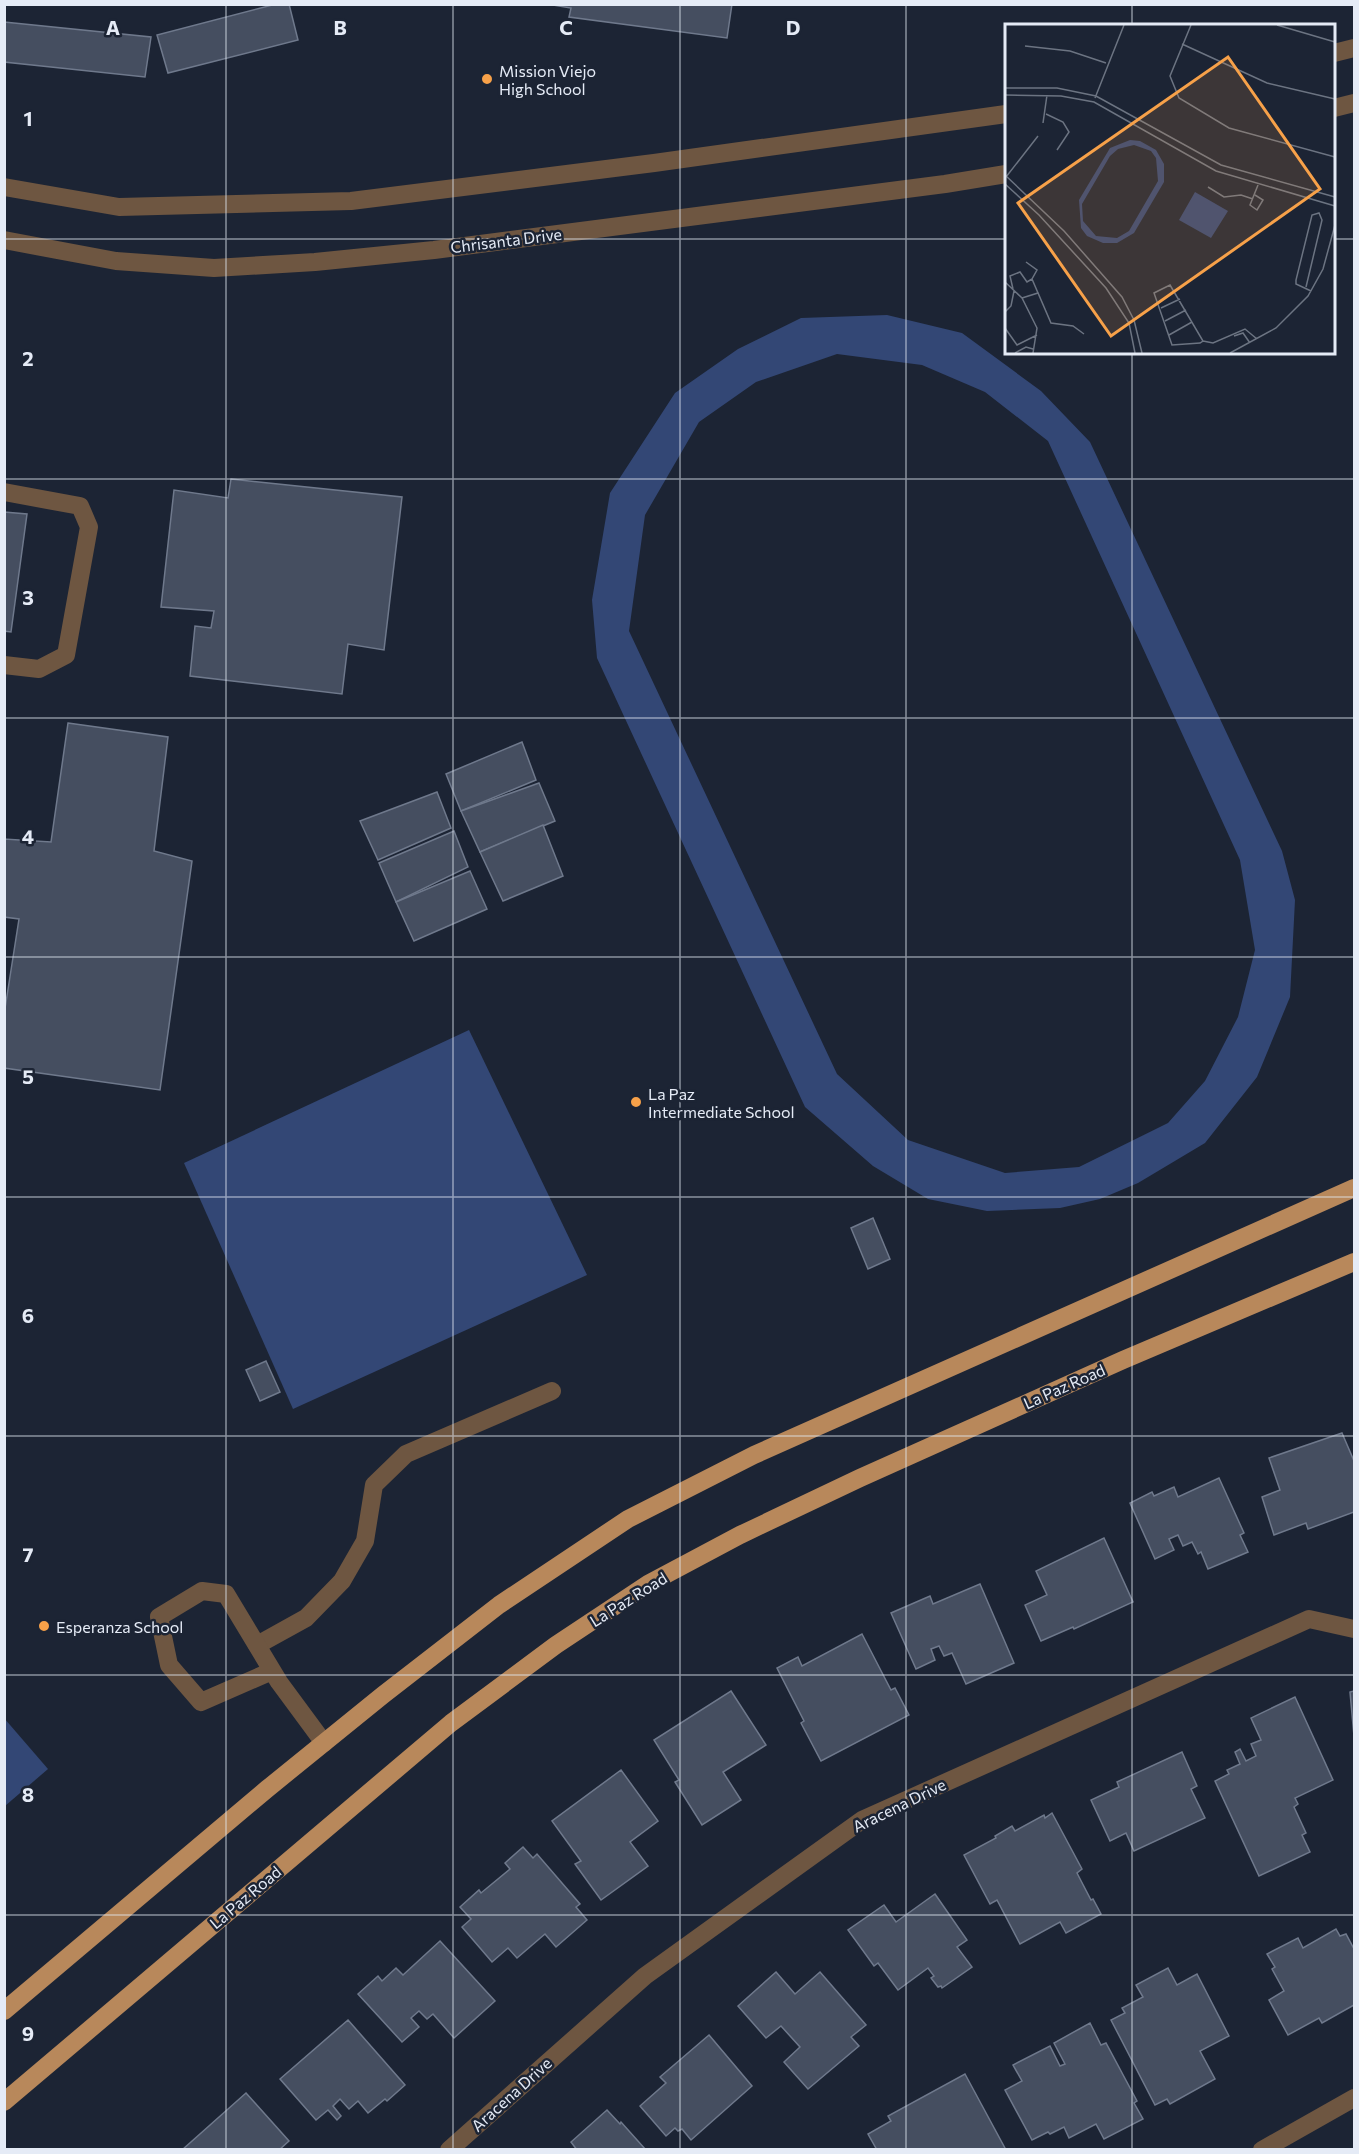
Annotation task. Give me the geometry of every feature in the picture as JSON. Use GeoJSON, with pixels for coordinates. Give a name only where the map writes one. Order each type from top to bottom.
{"type":"FeatureCollection","features":[{"type":"Feature","properties":{"kind":"main road"},"geometry":{"type":"LineString","coordinates":[[4,2011],[258,1796],[499,1605],[628,1519],[753,1455],[1354,1188]]}},
{"type":"Feature","properties":{"kind":"main road","name":"La Paz Road"},"geometry":{"type":"LineString","coordinates":[[4,2102],[451,1724],[556,1645],[648,1584],[740,1535],[860,1478],[1123,1360],[1354,1262]]}},
{"type":"Feature","properties":{"kind":"street"},"geometry":{"type":"LineString","coordinates":[[1335,53],[1354,48]]}},
{"type":"Feature","properties":{"kind":"street"},"geometry":{"type":"LineString","coordinates":[[1335,108],[1354,103]]}},
{"type":"Feature","properties":{"kind":"street"},"geometry":{"type":"LineString","coordinates":[[4,187],[119,207],[351,201],[654,163],[1005,114]]}},
{"type":"Feature","properties":{"kind":"street","name":"Chrisanta Drive"},"geometry":{"type":"LineString","coordinates":[[4,240],[116,261],[214,268],[303,263],[434,250],[1005,174]]}},
{"type":"Feature","properties":{"kind":"street"},"geometry":{"type":"LineString","coordinates":[[4,492],[80,506],[89,526],[66,655],[39,669],[4,665]]}},
{"type":"Feature","properties":{"kind":"street"},"geometry":{"type":"LineString","coordinates":[[257,1645],[306,1618],[342,1581],[365,1541],[374,1485],[406,1454],[552,1391]]}},
{"type":"Feature","properties":{"kind":"street"},"geometry":{"type":"LineString","coordinates":[[272,1671],[201,1702],[169,1665],[159,1617],[202,1591],[226,1593],[272,1671],[324,1743]]}},
{"type":"Feature","properties":{"kind":"street","name":"Aracena Drive"},"geometry":{"type":"LineString","coordinates":[[448,2150],[645,1976],[862,1820],[1309,1619],[1354,1629]]}},
{"type":"Feature","properties":{"kind":"street"},"geometry":{"type":"LineString","coordinates":[[1262,2150],[1354,2098]]}},
{"type":"Feature","properties":{"kind":"shaded area"},"geometry":{"type":"Polygon","coordinates":[[[887,315],[962,333],[1041,391],[1090,442],[1282,851],[1295,900],[1290,997],[1257,1077],[1205,1143],[1138,1183],[1100,1199],[1060,1208],[987,1211],[928,1199],[873,1166],[805,1107],[597,658],[592,600],[610,493],[675,393],[738,349],[801,318],[887,315]],[[837,354],[756,382],[699,422],[645,515],[629,631],[837,1074],[908,1140],[1005,1173],[1079,1167],[1168,1123],[1205,1081],[1238,1017],[1255,950],[1240,860],[1048,441],[985,392],[922,365],[837,354]]]}},
{"type":"Feature","properties":{"kind":"shaded area"},"geometry":{"type":"Polygon","coordinates":[[[469,1030],[587,1275],[293,1409],[184,1163],[469,1030]]]}},
{"type":"Feature","properties":{"kind":"shaded area"},"geometry":{"type":"Polygon","coordinates":[[[4,1718],[48,1769],[5,1806],[4,1806],[4,1718]]]}},
{"type":"Feature","properties":{"kind":"building"},"geometry":{"type":"Polygon","coordinates":[[[276,4],[289,4],[298,40],[168,73],[157,35],[276,4]]]}},
{"type":"Feature","properties":{"kind":"building"},"geometry":{"type":"Polygon","coordinates":[[[547,4],[732,4],[727,38],[569,17],[571,8],[547,4]]]}},
{"type":"Feature","properties":{"kind":"building"},"geometry":{"type":"Polygon","coordinates":[[[4,22],[151,37],[145,77],[4,62],[4,22]]]}},
{"type":"Feature","properties":{"kind":"building"},"geometry":{"type":"Polygon","coordinates":[[[231,479],[402,497],[384,650],[348,644],[342,694],[190,676],[195,626],[211,628],[214,611],[161,607],[174,490],[228,498],[231,479]]]}},
{"type":"Feature","properties":{"kind":"building"},"geometry":{"type":"Polygon","coordinates":[[[4,512],[27,514],[11,632],[4,631],[4,512]]]}},
{"type":"Feature","properties":{"kind":"building"},"geometry":{"type":"Polygon","coordinates":[[[68,723],[168,737],[154,851],[192,861],[160,1090],[4,1068],[4,1015],[19,919],[4,917],[4,839],[51,842],[68,723]]]}},
{"type":"Feature","properties":{"kind":"building"},"geometry":{"type":"Polygon","coordinates":[[[522,742],[536,780],[461,811],[446,774],[522,742]]]}},
{"type":"Feature","properties":{"kind":"building"},"geometry":{"type":"Polygon","coordinates":[[[539,783],[555,821],[480,852],[461,811],[539,783]]]}},
{"type":"Feature","properties":{"kind":"building"},"geometry":{"type":"Polygon","coordinates":[[[437,792],[451,828],[378,860],[360,821],[437,792]]]}},
{"type":"Feature","properties":{"kind":"building"},"geometry":{"type":"Polygon","coordinates":[[[543,825],[563,876],[503,901],[480,852],[543,825]]]}},
{"type":"Feature","properties":{"kind":"building"},"geometry":{"type":"Polygon","coordinates":[[[454,831],[468,867],[396,902],[379,863],[454,831]]]}},
{"type":"Feature","properties":{"kind":"building"},"geometry":{"type":"Polygon","coordinates":[[[470,871],[487,909],[414,941],[396,902],[470,871]]]}},
{"type":"Feature","properties":{"kind":"building"},"geometry":{"type":"Polygon","coordinates":[[[873,1218],[890,1259],[868,1269],[851,1228],[873,1218]]]}},
{"type":"Feature","properties":{"kind":"building"},"geometry":{"type":"Polygon","coordinates":[[[266,1361],[280,1392],[260,1401],[246,1370],[266,1361]]]}},
{"type":"Feature","properties":{"kind":"building"},"geometry":{"type":"Polygon","coordinates":[[[1342,1433],[1354,1461],[1354,1512],[1308,1529],[1306,1523],[1274,1535],[1262,1497],[1280,1490],[1269,1458],[1342,1433]]]}},
{"type":"Feature","properties":{"kind":"building"},"geometry":{"type":"Polygon","coordinates":[[[1219,1478],[1244,1533],[1240,1535],[1248,1552],[1208,1569],[1201,1552],[1198,1554],[1192,1542],[1183,1546],[1178,1535],[1169,1539],[1174,1550],[1155,1559],[1130,1503],[1152,1492],[1154,1496],[1174,1487],[1178,1497],[1219,1478]]]}},
{"type":"Feature","properties":{"kind":"building"},"geometry":{"type":"Polygon","coordinates":[[[1104,1538],[1133,1602],[1074,1629],[1073,1627],[1041,1641],[1025,1605],[1047,1595],[1036,1571],[1104,1538]]]}},
{"type":"Feature","properties":{"kind":"building"},"geometry":{"type":"Polygon","coordinates":[[[980,1584],[1014,1663],[966,1684],[952,1653],[944,1656],[939,1646],[931,1649],[935,1660],[916,1669],[891,1613],[930,1596],[933,1604],[980,1584]]]}},
{"type":"Feature","properties":{"kind":"building"},"geometry":{"type":"Polygon","coordinates":[[[862,1634],[891,1690],[895,1688],[909,1715],[821,1761],[801,1723],[804,1721],[777,1668],[798,1657],[802,1666],[862,1634]]]}},
{"type":"Feature","properties":{"kind":"building"},"geometry":{"type":"Polygon","coordinates":[[[731,1691],[766,1745],[723,1772],[741,1800],[702,1825],[675,1782],[679,1780],[654,1740],[731,1691]]]}},
{"type":"Feature","properties":{"kind":"building"},"geometry":{"type":"Polygon","coordinates":[[[1354,1691],[1354,1736],[1350,1692],[1354,1691]]]}},
{"type":"Feature","properties":{"kind":"building"},"geometry":{"type":"Polygon","coordinates":[[[1295,1697],[1333,1780],[1295,1798],[1298,1804],[1294,1807],[1306,1833],[1302,1835],[1310,1852],[1259,1876],[1215,1781],[1229,1774],[1227,1770],[1240,1764],[1235,1752],[1240,1749],[1246,1761],[1256,1756],[1251,1744],[1261,1740],[1251,1718],[1295,1697]]]}},
{"type":"Feature","properties":{"kind":"building"},"geometry":{"type":"Polygon","coordinates":[[[1182,1752],[1197,1786],[1191,1789],[1205,1818],[1134,1851],[1126,1833],[1110,1841],[1091,1800],[1119,1787],[1117,1782],[1182,1752]]]}},
{"type":"Feature","properties":{"kind":"building"},"geometry":{"type":"Polygon","coordinates":[[[621,1770],[658,1821],[630,1842],[648,1866],[601,1900],[575,1864],[581,1861],[552,1821],[621,1770]]]}},
{"type":"Feature","properties":{"kind":"building"},"geometry":{"type":"Polygon","coordinates":[[[1052,1813],[1082,1869],[1077,1873],[1101,1914],[1066,1933],[1060,1922],[1020,1944],[997,1900],[990,1904],[964,1855],[996,1838],[995,1836],[1012,1826],[1015,1831],[1052,1813]]]}},
{"type":"Feature","properties":{"kind":"building"},"geometry":{"type":"Polygon","coordinates":[[[523,1847],[533,1858],[537,1854],[580,1904],[576,1907],[587,1920],[556,1947],[545,1934],[517,1958],[508,1948],[492,1962],[462,1927],[471,1919],[460,1907],[479,1890],[481,1893],[510,1869],[505,1863],[523,1847]]]}},
{"type":"Feature","properties":{"kind":"building"},"geometry":{"type":"Polygon","coordinates":[[[935,1894],[967,1940],[957,1947],[972,1967],[942,1988],[938,1987],[931,1978],[934,1976],[928,1968],[898,1990],[878,1963],[874,1966],[848,1930],[884,1905],[896,1922],[935,1894]]]}},
{"type":"Feature","properties":{"kind":"building"},"geometry":{"type":"Polygon","coordinates":[[[1336,1929],[1340,1936],[1346,1934],[1354,1949],[1354,2005],[1322,2023],[1319,2018],[1288,2035],[1269,2000],[1284,1991],[1272,1969],[1275,1967],[1267,1954],[1298,1938],[1303,1948],[1336,1929]]]}},
{"type":"Feature","properties":{"kind":"building"},"geometry":{"type":"Polygon","coordinates":[[[440,1941],[495,2001],[454,2038],[433,2014],[427,2019],[419,2011],[411,2018],[419,2027],[402,2042],[358,1994],[378,1976],[382,1981],[396,1968],[403,1975],[440,1941]]]}},
{"type":"Feature","properties":{"kind":"building"},"geometry":{"type":"Polygon","coordinates":[[[1168,1968],[1177,1985],[1197,1974],[1229,2036],[1200,2051],[1215,2079],[1170,2104],[1167,2099],[1155,2105],[1111,2020],[1125,2013],[1122,2008],[1143,1997],[1136,1985],[1168,1968]]]}},
{"type":"Feature","properties":{"kind":"building"},"geometry":{"type":"Polygon","coordinates":[[[776,1972],[795,1994],[820,1972],[866,2025],[851,2037],[859,2046],[808,2089],[784,2062],[800,2047],[781,2026],[766,2038],[738,2006],[776,1972]]]}},
{"type":"Feature","properties":{"kind":"building"},"geometry":{"type":"Polygon","coordinates":[[[348,2020],[405,2085],[387,2101],[385,2099],[368,2113],[358,2101],[349,2109],[340,2099],[333,2106],[341,2116],[337,2120],[328,2110],[316,2120],[280,2079],[348,2020]]]}},
{"type":"Feature","properties":{"kind":"building"},"geometry":{"type":"Polygon","coordinates":[[[1090,2023],[1101,2045],[1106,2043],[1137,2101],[1134,2103],[1143,2119],[1104,2139],[1096,2124],[1069,2138],[1064,2127],[1032,2140],[1005,2090],[1022,2081],[1013,2065],[1050,2046],[1060,2066],[1065,2064],[1054,2043],[1090,2023]]]}},
{"type":"Feature","properties":{"kind":"building"},"geometry":{"type":"Polygon","coordinates":[[[709,2035],[752,2086],[691,2140],[682,2129],[678,2131],[675,2128],[666,2136],[640,2106],[666,2083],[660,2077],[709,2035]]]}},
{"type":"Feature","properties":{"kind":"building"},"geometry":{"type":"Polygon","coordinates":[[[965,2074],[1006,2150],[877,2150],[868,2134],[891,2121],[888,2116],[965,2074]]]}},
{"type":"Feature","properties":{"kind":"building"},"geometry":{"type":"Polygon","coordinates":[[[246,2093],[289,2141],[279,2150],[182,2150],[246,2093]]]}},
{"type":"Feature","properties":{"kind":"building"},"geometry":{"type":"Polygon","coordinates":[[[607,2110],[646,2150],[577,2150],[571,2142],[607,2110]]]}},
{"type":"Feature","properties":{"kind":"place","name":"Mission Viejo High School"},"geometry":{"type":"Point","coordinates":[487,79]}},
{"type":"Feature","properties":{"kind":"place","name":"La Paz Intermediate School"},"geometry":{"type":"Point","coordinates":[636,1102]}},
{"type":"Feature","properties":{"kind":"place","name":"Esperanza School"},"geometry":{"type":"Point","coordinates":[44,1626]}}]}
